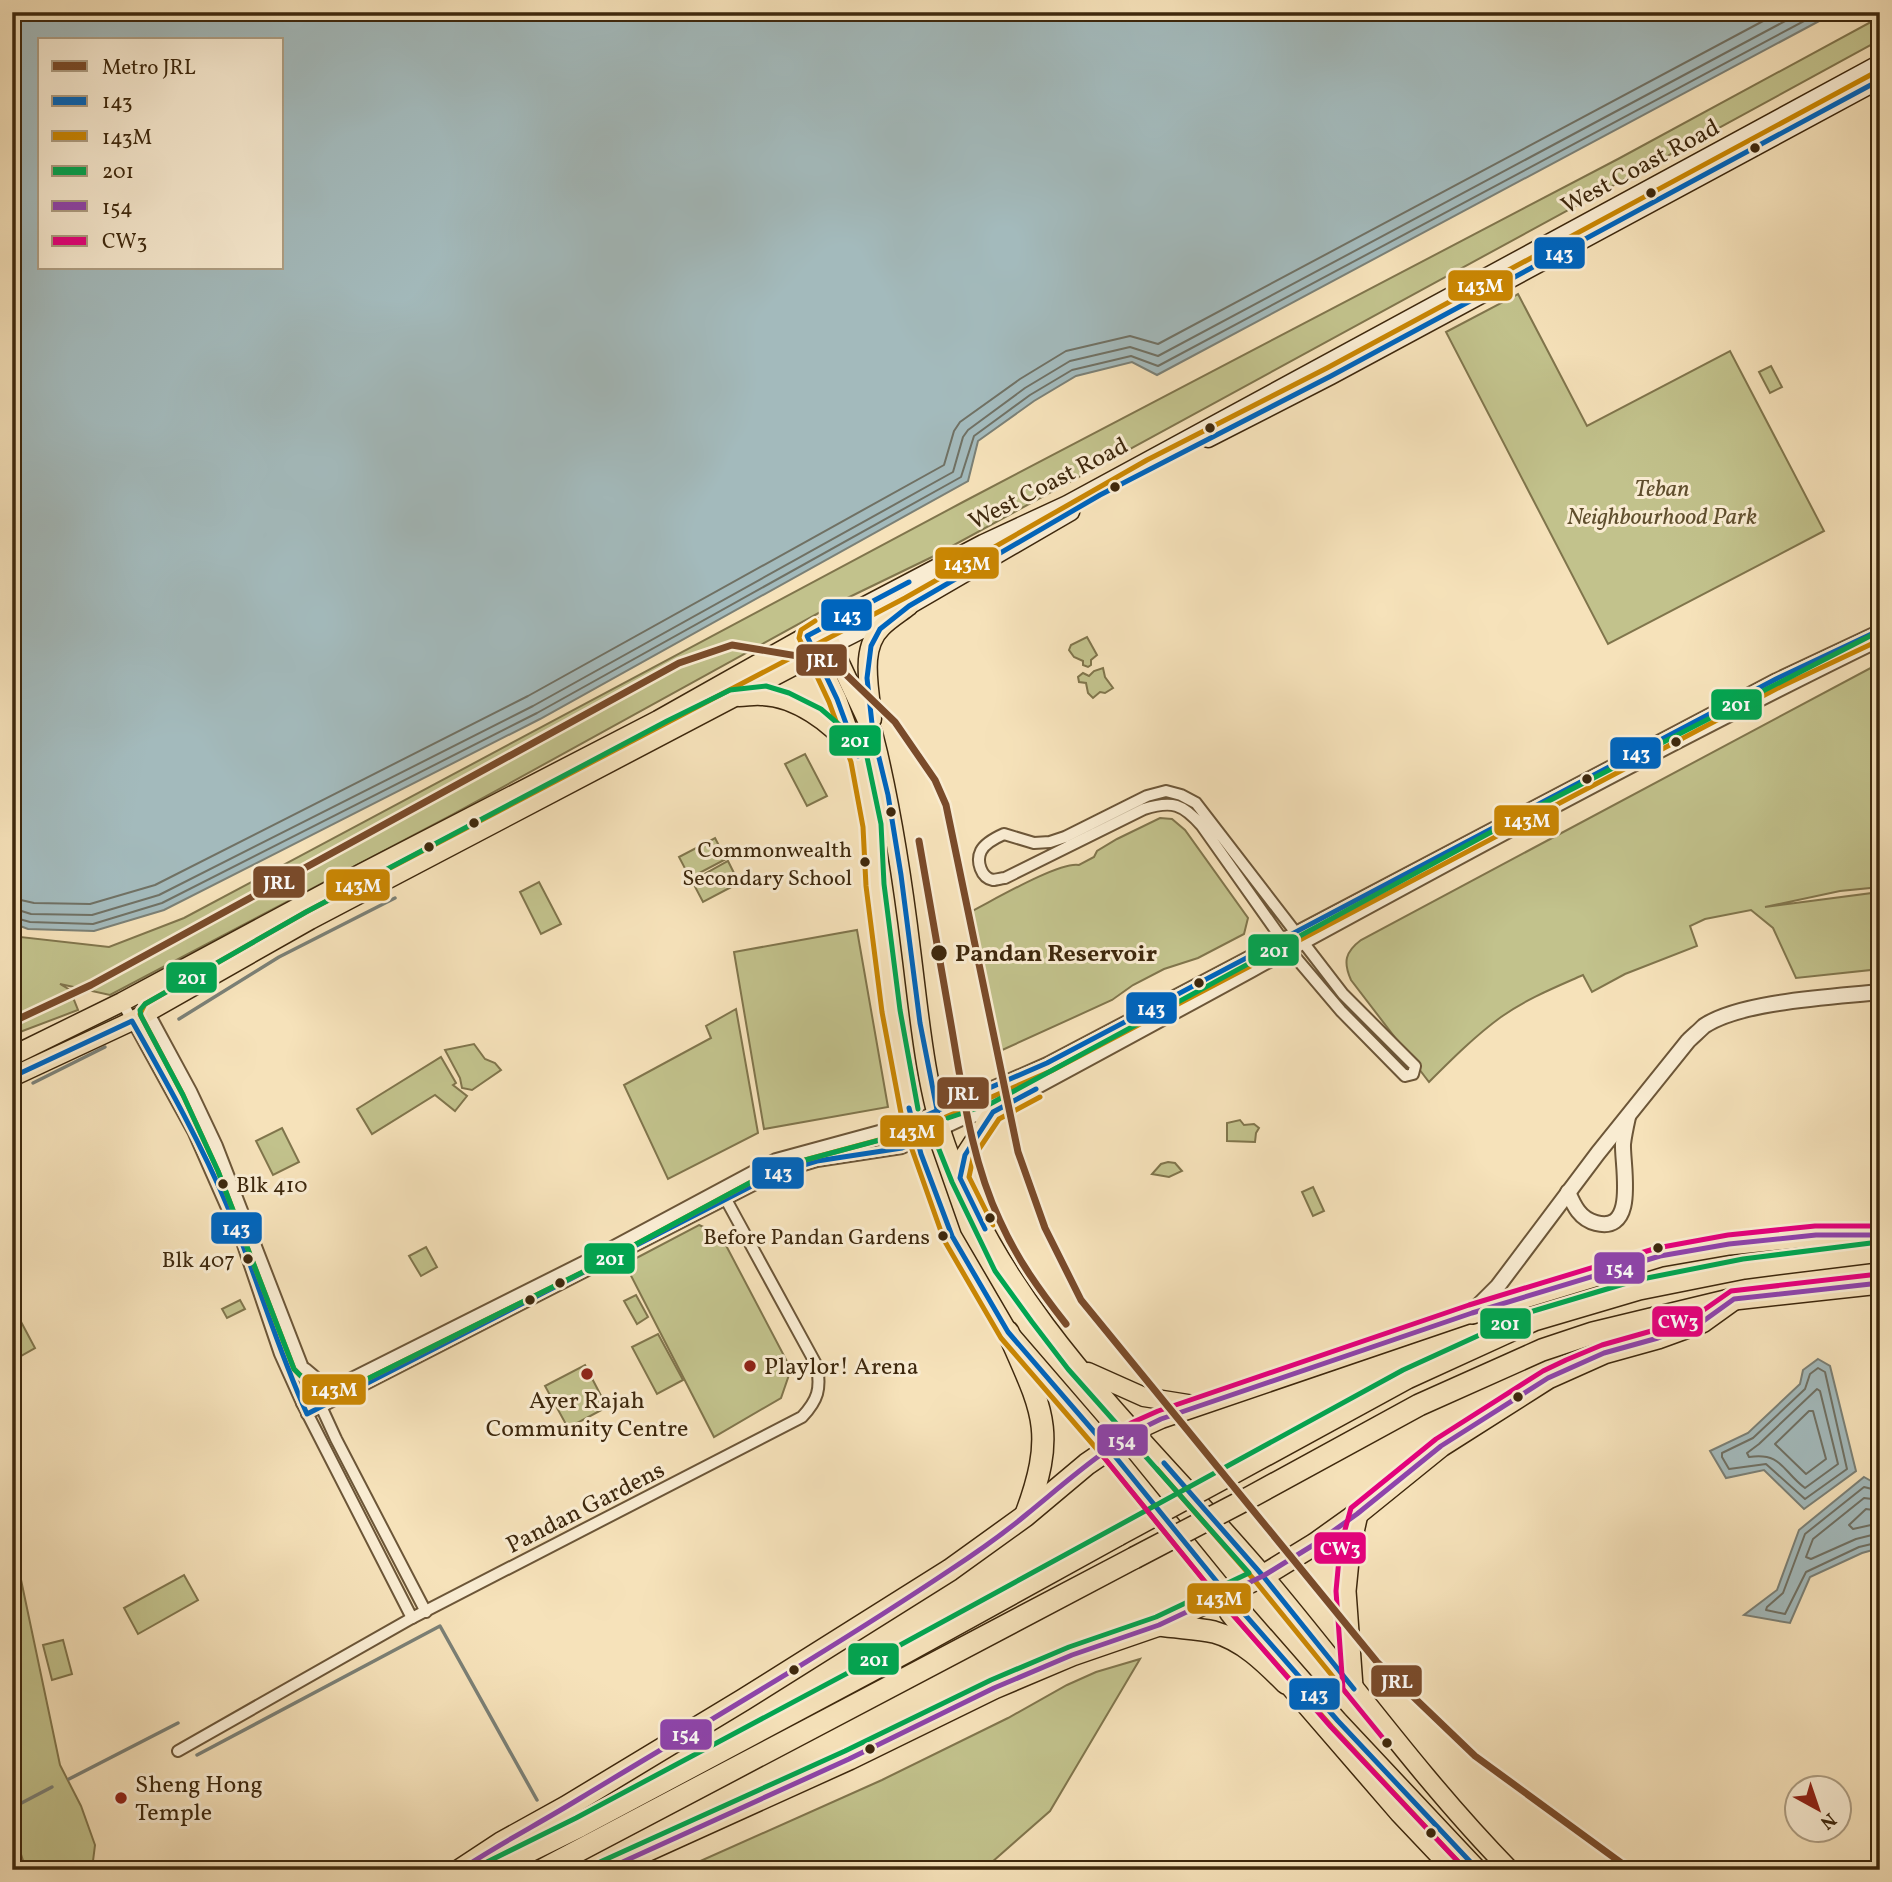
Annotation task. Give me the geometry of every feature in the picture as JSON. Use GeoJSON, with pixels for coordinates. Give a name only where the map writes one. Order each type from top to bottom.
{"type":"FeatureCollection","features":[{"type":"Feature","properties":{"kind":"highway"},"geometry":{"type":"LineString","coordinates":[[1472,1313],[1660,1256],[1729,1244],[1816,1235],[1880,1235]]}},
{"type":"Feature","properties":{"kind":"highway"},"geometry":{"type":"LineString","coordinates":[[491,1870],[893,1659],[1407,1378],[1534,1320],[1639,1289],[1744,1268],[1880,1251]]}},
{"type":"Feature","properties":{"kind":"highway"},"geometry":{"type":"LineString","coordinates":[[542,1870],[1245,1500],[1419,1405],[1542,1350],[1593,1334],[1734,1299],[1880,1283]]}},
{"type":"Feature","properties":{"kind":"highway"},"geometry":{"type":"LineString","coordinates":[[604,1870],[849,1759],[994,1688],[1072,1655],[1152,1628],[1263,1576],[1357,1514],[1441,1446],[1548,1378],[1604,1353],[1702,1322],[1734,1299]]}},
{"type":"Feature","properties":{"kind":"highway"},"geometry":{"type":"LineString","coordinates":[[1008,1332],[1038,1400],[1042,1417],[1042,1463],[1025,1516]]}},
{"type":"Feature","properties":{"kind":"highway"},"geometry":{"type":"LineString","coordinates":[[460,1870],[743,1700],[928,1584],[1025,1516],[1087,1464],[1109,1450]]}},
{"type":"Feature","properties":{"kind":"highway"},"geometry":{"type":"LineString","coordinates":[[1352,1687],[1345,1591],[1349,1550],[1357,1514]]}},
{"type":"Feature","properties":{"kind":"highway"},"geometry":{"type":"LineString","coordinates":[[1152,1628],[1214,1632],[1239,1643],[1258,1656],[1286,1683]]}},
{"type":"Feature","properties":{"kind":"main road","name":"West Coast Road"},"geometry":{"type":"LineString","coordinates":[[12,1056],[122,1002],[362,873],[658,720],[823,627],[983,543],[1067,504],[1880,63]]}},
{"type":"Feature","properties":{"kind":"main road","name":"West Coast Road"},"geometry":{"type":"LineString","coordinates":[[12,1077],[149,1012],[335,907],[909,606],[1140,473],[1331,376],[1880,80]]}},
{"type":"Feature","properties":{"kind":"main road"},"geometry":{"type":"LineString","coordinates":[[909,606],[880,629],[871,646],[867,678],[873,733],[888,795],[901,875],[920,1023],[941,1130],[960,1178],[1003,1267],[1075,1363],[1263,1576],[1470,1829],[1510,1870]]}},
{"type":"Feature","properties":{"kind":"main road"},"geometry":{"type":"LineString","coordinates":[[823,627],[824,649],[859,760],[872,826],[875,885],[891,1011],[912,1122],[952,1236],[1008,1332],[1226,1592],[1360,1746],[1478,1870]]}},
{"type":"Feature","properties":{"kind":"main road"},"geometry":{"type":"LineString","coordinates":[[807,636],[824,649],[873,733]]}},
{"type":"Feature","properties":{"kind":"main road"},"geometry":{"type":"LineString","coordinates":[[733,698],[764,695],[797,706],[816,716],[837,733],[859,760]]}},
{"type":"Feature","properties":{"kind":"main road"},"geometry":{"type":"LineString","coordinates":[[960,1178],[965,1155],[993,1112]]}},
{"type":"Feature","properties":{"kind":"main road"},"geometry":{"type":"LineString","coordinates":[[1109,1450],[1135,1431],[1201,1405],[1472,1313]]}},
{"type":"Feature","properties":{"kind":"main road"},"geometry":{"type":"LineString","coordinates":[[1075,1363],[1095,1376],[1144,1397],[1201,1405]]}},
{"type":"Feature","properties":{"kind":"main road"},"geometry":{"type":"LineString","coordinates":[[1226,1592],[1229,1613],[1286,1683],[1399,1813],[1453,1870]]}},
{"type":"Feature","properties":{"kind":"street"},"geometry":{"type":"LineString","coordinates":[[307,1414],[604,1264],[776,1159],[912,1122],[1047,1063],[1880,630]]}},
{"type":"Feature","properties":{"kind":"street"},"geometry":{"type":"LineString","coordinates":[[302,1403],[723,1193],[817,1161],[902,1148],[962,1120],[993,1112],[1778,684],[1880,641]]}},
{"type":"Feature","properties":{"kind":"street"},"geometry":{"type":"LineString","coordinates":[[1166,791],[1181,795],[1196,803],[1343,994],[1415,1066],[1413,1074],[1405,1076],[1341,1011],[1282,939],[1202,826],[1189,810],[1174,804],[1158,804],[1144,809],[1005,877],[994,880],[985,876],[978,859],[982,849],[1004,834],[1034,843],[1050,842],[1147,796],[1166,791]]}},
{"type":"Feature","properties":{"kind":"street"},"geometry":{"type":"LineString","coordinates":[[1472,1313],[1498,1286],[1568,1192],[1688,1041],[1705,1026],[1726,1016],[1794,1001],[1880,992]]}},
{"type":"Feature","properties":{"kind":"street"},"geometry":{"type":"LineString","coordinates":[[138,993],[191,1091],[226,1168],[302,1365],[336,1439],[426,1612]]}},
{"type":"Feature","properties":{"kind":"street"},"geometry":{"type":"LineString","coordinates":[[122,1002],[192,1131],[232,1218],[280,1354],[302,1403],[412,1618]]}},
{"type":"Feature","properties":{"kind":"street"},"geometry":{"type":"LineString","coordinates":[[1568,1192],[1582,1216],[1590,1221],[1607,1223],[1620,1214],[1626,1200],[1623,1143],[1628,1116]]}},
{"type":"Feature","properties":{"kind":"street","name":"Pandan Gardens"},"geometry":{"type":"LineString","coordinates":[[178,1751],[412,1618],[802,1417],[819,1396],[817,1366],[723,1193]]}},
{"type":"Feature","properties":{"kind":"street"},"geometry":{"type":"LineString","coordinates":[[302,1365],[319,1380],[345,1380]]}},
{"type":"Feature","properties":{"kind":"street"},"geometry":{"type":"LineString","coordinates":[[336,1439],[334,1415],[346,1394]]}},
{"type":"Feature","properties":{"kind":"green space"},"geometry":{"type":"Polygon","coordinates":[[[1880,17],[1880,40],[932,557],[835,604],[452,815],[110,995],[60,984],[70,990],[78,1010],[12,1035],[12,936],[109,947],[184,918],[963,502],[1618,159],[1880,17]]]}},
{"type":"Feature","properties":{"kind":"green space","name":"Teban Neighbourhood Park"},"geometry":{"type":"Polygon","coordinates":[[[1518,294],[1587,426],[1730,351],[1824,531],[1608,644],[1446,332],[1518,294]]]}},
{"type":"Feature","properties":{"kind":"green space"},"geometry":{"type":"Polygon","coordinates":[[[1771,366],[1782,387],[1770,393],[1759,372],[1771,366]]]}},
{"type":"Feature","properties":{"kind":"green space"},"geometry":{"type":"Polygon","coordinates":[[[1087,637],[1097,655],[1088,667],[1069,650],[1071,645],[1087,637]]]}},
{"type":"Feature","properties":{"kind":"green space"},"geometry":{"type":"Polygon","coordinates":[[[1880,663],[1880,887],[1840,891],[1765,907],[1880,892],[1880,969],[1796,978],[1773,928],[1751,910],[1705,919],[1690,926],[1697,946],[1625,974],[1592,992],[1583,975],[1521,1005],[1482,1032],[1429,1082],[1351,980],[1347,958],[1361,940],[1880,663]]]}},
{"type":"Feature","properties":{"kind":"green space"},"geometry":{"type":"Polygon","coordinates":[[[1103,668],[1105,677],[1113,688],[1105,693],[1100,692],[1093,698],[1088,693],[1086,683],[1079,682],[1078,677],[1083,673],[1089,676],[1103,668]]]}},
{"type":"Feature","properties":{"kind":"green space"},"geometry":{"type":"Polygon","coordinates":[[[805,754],[827,796],[807,806],[785,764],[805,754]]]}},
{"type":"Feature","properties":{"kind":"green space"},"geometry":{"type":"Polygon","coordinates":[[[1160,818],[1172,819],[1185,830],[1248,918],[1244,934],[1198,958],[1164,969],[1133,985],[1112,1000],[1000,1051],[972,911],[1042,875],[1070,865],[1079,865],[1117,839],[1160,818]]]}},
{"type":"Feature","properties":{"kind":"green space"},"geometry":{"type":"Polygon","coordinates":[[[715,838],[726,859],[690,878],[679,857],[715,838]]]}},
{"type":"Feature","properties":{"kind":"green space"},"geometry":{"type":"Polygon","coordinates":[[[728,861],[739,883],[703,902],[692,881],[728,861]]]}},
{"type":"Feature","properties":{"kind":"green space"},"geometry":{"type":"Polygon","coordinates":[[[539,882],[561,924],[541,934],[520,892],[539,882]]]}},
{"type":"Feature","properties":{"kind":"green space"},"geometry":{"type":"Polygon","coordinates":[[[857,930],[888,1107],[764,1129],[734,952],[857,930]]]}},
{"type":"Feature","properties":{"kind":"green space"},"geometry":{"type":"Polygon","coordinates":[[[736,1009],[758,1133],[668,1179],[624,1085],[711,1038],[706,1026],[736,1009]]]}},
{"type":"Feature","properties":{"kind":"green space"},"geometry":{"type":"Polygon","coordinates":[[[474,1044],[485,1059],[495,1063],[501,1070],[472,1090],[462,1088],[460,1078],[445,1050],[474,1044]]]}},
{"type":"Feature","properties":{"kind":"green space"},"geometry":{"type":"Polygon","coordinates":[[[441,1057],[456,1083],[453,1085],[467,1096],[455,1111],[435,1095],[372,1134],[357,1109],[441,1057]]]}},
{"type":"Feature","properties":{"kind":"green space"},"geometry":{"type":"Polygon","coordinates":[[[1240,1120],[1244,1125],[1254,1124],[1259,1128],[1255,1142],[1227,1141],[1227,1123],[1240,1120]]]}},
{"type":"Feature","properties":{"kind":"green space"},"geometry":{"type":"Polygon","coordinates":[[[282,1128],[299,1162],[273,1175],[256,1141],[282,1128]]]}},
{"type":"Feature","properties":{"kind":"green space"},"geometry":{"type":"Polygon","coordinates":[[[1175,1163],[1182,1171],[1169,1177],[1152,1174],[1161,1164],[1175,1163]]]}},
{"type":"Feature","properties":{"kind":"green space"},"geometry":{"type":"Polygon","coordinates":[[[1313,1187],[1324,1211],[1313,1216],[1302,1192],[1313,1187]]]}},
{"type":"Feature","properties":{"kind":"green space"},"geometry":{"type":"Polygon","coordinates":[[[699,1225],[720,1234],[791,1369],[781,1398],[714,1437],[625,1264],[699,1225]]]}},
{"type":"Feature","properties":{"kind":"green space"},"geometry":{"type":"Polygon","coordinates":[[[426,1247],[437,1267],[421,1276],[409,1256],[426,1247]]]}},
{"type":"Feature","properties":{"kind":"green space"},"geometry":{"type":"Polygon","coordinates":[[[636,1295],[648,1317],[637,1324],[624,1301],[636,1295]]]}},
{"type":"Feature","properties":{"kind":"green space"},"geometry":{"type":"Polygon","coordinates":[[[240,1300],[245,1309],[227,1318],[222,1309],[240,1300]]]}},
{"type":"Feature","properties":{"kind":"green space"},"geometry":{"type":"Polygon","coordinates":[[[19,1318],[35,1348],[12,1361],[12,1322],[19,1318]]]}},
{"type":"Feature","properties":{"kind":"green space"},"geometry":{"type":"Polygon","coordinates":[[[658,1334],[683,1380],[657,1394],[632,1347],[658,1334]]]}},
{"type":"Feature","properties":{"kind":"green space"},"geometry":{"type":"Polygon","coordinates":[[[585,1365],[607,1407],[568,1428],[545,1386],[585,1365]]]}},
{"type":"Feature","properties":{"kind":"green space"},"geometry":{"type":"Polygon","coordinates":[[[12,1537],[60,1765],[81,1806],[95,1845],[93,1861],[97,1870],[26,1870],[12,1826],[12,1537]]]}},
{"type":"Feature","properties":{"kind":"green space"},"geometry":{"type":"Polygon","coordinates":[[[184,1575],[198,1600],[138,1634],[124,1608],[184,1575]]]}},
{"type":"Feature","properties":{"kind":"green space"},"geometry":{"type":"Polygon","coordinates":[[[63,1640],[72,1674],[52,1680],[43,1645],[63,1640]]]}},
{"type":"Feature","properties":{"kind":"green space"},"geometry":{"type":"Polygon","coordinates":[[[1140,1659],[1050,1811],[983,1870],[673,1870],[687,1867],[882,1780],[1008,1718],[1067,1685],[1096,1672],[1140,1659]]]}},
{"type":"Feature","properties":{"kind":"water"},"geometry":{"type":"Polygon","coordinates":[[[12,12],[1836,12],[1157,375],[1132,362],[1076,376],[1034,401],[978,441],[968,481],[540,719],[164,910],[94,931],[28,929],[12,923],[12,12]]]}},
{"type":"Feature","properties":{"kind":"water"},"geometry":{"type":"Polygon","coordinates":[[[1818,1359],[1830,1366],[1856,1471],[1804,1509],[1764,1470],[1726,1478],[1710,1451],[1748,1433],[1800,1384],[1803,1370],[1818,1359]]]}},
{"type":"Feature","properties":{"kind":"water"},"geometry":{"type":"Polygon","coordinates":[[[1864,1477],[1880,1486],[1880,1548],[1862,1553],[1810,1577],[1790,1623],[1744,1615],[1777,1590],[1799,1530],[1864,1477]]]}},
{"type":"Feature","properties":{"kind":"waterway"},"geometry":{"type":"LineString","coordinates":[[179,1019],[279,957],[395,898]]}},
{"type":"Feature","properties":{"kind":"waterway"},"geometry":{"type":"LineString","coordinates":[[33,1083],[105,1047]]}},
{"type":"Feature","properties":{"kind":"waterway"},"geometry":{"type":"LineString","coordinates":[[197,1755],[440,1626],[537,1800]]}},
{"type":"Feature","properties":{"kind":"waterway"},"geometry":{"type":"LineString","coordinates":[[69,1779],[178,1723]]}},
{"type":"Feature","properties":{"kind":"waterway"},"geometry":{"type":"LineString","coordinates":[[12,1808],[52,1787]]}},
{"type":"Feature","properties":{"kind":"metro line","name":"JRL"},"geometry":{"type":"LineString","coordinates":[[12,1022],[91,985],[679,663],[732,645],[833,662],[895,722],[935,780],[946,805],[1018,1152],[1045,1228],[1081,1300],[1377,1662],[1475,1756],[1631,1870]]}},
{"type":"Feature","properties":{"kind":"metro line","name":"JRL"},"geometry":{"type":"LineString","coordinates":[[919,841],[975,1152],[990,1198],[1021,1262],[1066,1324]]}},
{"type":"Feature","properties":{"kind":"transit line","name":"143M"},"geometry":{"type":"LineString","coordinates":[[1876,72],[1327,368],[1147,460],[905,598],[306,912],[145,1004],[140,1014],[183,1095],[218,1171],[294,1369],[318,1386],[347,1389],[603,1262],[779,1167],[916,1130],[1051,1071],[1780,687],[1880,640]]}},
{"type":"Feature","properties":{"kind":"transit line","name":"143"},"geometry":{"type":"LineString","coordinates":[[12,1077],[132,1021],[184,1114],[219,1186],[307,1414],[777,1173],[817,1161],[902,1148],[941,1130],[920,1023],[888,795],[873,733],[867,678],[871,646],[880,629],[909,606],[1100,495],[1331,376],[1880,80]]}},
{"type":"Feature","properties":{"kind":"transit line","name":"143"},"geometry":{"type":"LineString","coordinates":[[858,756],[837,699],[807,636],[909,582]]}},
{"type":"Feature","properties":{"kind":"transit line","name":"143M"},"geometry":{"type":"LineString","coordinates":[[815,621],[801,630],[799,638],[829,702],[851,762],[863,827],[866,886],[882,1012],[903,1124],[944,1240],[1001,1338],[1102,1455],[1219,1599],[1332,1727],[1466,1870]]}},
{"type":"Feature","properties":{"kind":"transit line","name":"143"},"geometry":{"type":"LineString","coordinates":[[904,1125],[1047,1063],[1776,679],[1880,630]]}},
{"type":"Feature","properties":{"kind":"transit line","name":"201"},"geometry":{"type":"LineString","coordinates":[[948,1118],[990,1104],[1541,805],[1876,633]]}},
{"type":"Feature","properties":{"kind":"transit line","name":"201"},"geometry":{"type":"LineString","coordinates":[[906,1133],[779,1167],[603,1262],[349,1388],[318,1387],[294,1369],[218,1171],[140,1010],[145,1004],[306,912],[667,721],[730,690],[766,686],[789,693],[821,709],[850,734],[867,757],[881,824],[884,884],[900,1010],[918,1109]]}},
{"type":"Feature","properties":{"kind":"transit line","name":"143"},"geometry":{"type":"LineString","coordinates":[[985,1229],[960,1178],[965,1155],[993,1112],[1036,1089]]}},
{"type":"Feature","properties":{"kind":"transit line","name":"143M"},"geometry":{"type":"LineString","coordinates":[[993,1225],[969,1177],[973,1158],[999,1119],[1040,1097]]}},
{"type":"Feature","properties":{"kind":"transit line","name":"143"},"geometry":{"type":"LineString","coordinates":[[909,1108],[921,1154],[952,1236],[1008,1332],[1109,1449],[1226,1593],[1338,1721],[1478,1870]]}},
{"type":"Feature","properties":{"kind":"transit line","name":"201"},"geometry":{"type":"LineString","coordinates":[[600,1862],[845,1751],[991,1680],[1069,1647],[1156,1617],[1249,1573],[1068,1369],[1032,1322],[995,1271],[936,1142]]}},
{"type":"Feature","properties":{"kind":"transit line","name":"CW3"},"geometry":{"type":"LineString","coordinates":[[1466,1870],[1331,1727],[1219,1599],[1102,1455],[1102,1444],[1131,1423],[1158,1411],[1469,1305],[1657,1248],[1728,1235],[1815,1226],[1880,1226]]}},
{"type":"Feature","properties":{"kind":"transit line","name":"154"},"geometry":{"type":"LineString","coordinates":[[460,1870],[766,1687],[904,1600],[999,1536],[1108,1450],[1161,1419],[1472,1313],[1660,1256],[1729,1244],[1816,1235],[1880,1235]]}},
{"type":"Feature","properties":{"kind":"transit line","name":"201"},"geometry":{"type":"LineString","coordinates":[[487,1862],[576,1818],[902,1644],[1403,1370],[1530,1312],[1637,1280],[1743,1259],[1879,1242]]}},
{"type":"Feature","properties":{"kind":"transit line","name":"CW3"},"geometry":{"type":"LineString","coordinates":[[1387,1743],[1343,1689],[1336,1591],[1340,1548],[1351,1508],[1436,1439],[1543,1371],[1566,1360],[1602,1345],[1698,1314],[1731,1291],[1879,1274]]}},
{"type":"Feature","properties":{"kind":"transit line","name":"154"},"geometry":{"type":"LineString","coordinates":[[605,1870],[849,1759],[994,1688],[1072,1655],[1159,1625],[1263,1576],[1357,1514],[1441,1446],[1548,1378],[1604,1353],[1702,1322],[1734,1299],[1880,1283]]}},
{"type":"Feature","properties":{"kind":"transit line","name":"143"},"geometry":{"type":"LineString","coordinates":[[1164,1463],[1263,1576],[1354,1689]]}},
{"type":"Feature","properties":{"kind":"transit line","name":"143M"},"geometry":{"type":"LineString","coordinates":[[1157,1469],[1256,1582],[1347,1694]]}},
{"type":"Feature","properties":{"kind":"place","name":"Commonwealth Secondary School"},"geometry":{"type":"Point","coordinates":[865,862]}},
{"type":"Feature","properties":{"kind":"place","name":"Pandan Reservoir"},"geometry":{"type":"Point","coordinates":[939,953]}},
{"type":"Feature","properties":{"kind":"place","name":"Blk 410"},"geometry":{"type":"Point","coordinates":[223,1184]}},
{"type":"Feature","properties":{"kind":"place","name":"Before Pandan Gardens"},"geometry":{"type":"Point","coordinates":[943,1236]}},
{"type":"Feature","properties":{"kind":"place","name":"Blk 407"},"geometry":{"type":"Point","coordinates":[248,1259]}},
{"type":"Feature","properties":{"kind":"place","name":"Playlor! Arena"},"geometry":{"type":"Point","coordinates":[750,1366]}},
{"type":"Feature","properties":{"kind":"place","name":"Ayer Rajah Community Centre"},"geometry":{"type":"Point","coordinates":[587,1374]}},
{"type":"Feature","properties":{"kind":"place","name":"Sheng Hong Temple"},"geometry":{"type":"Point","coordinates":[121,1798]}}]}
